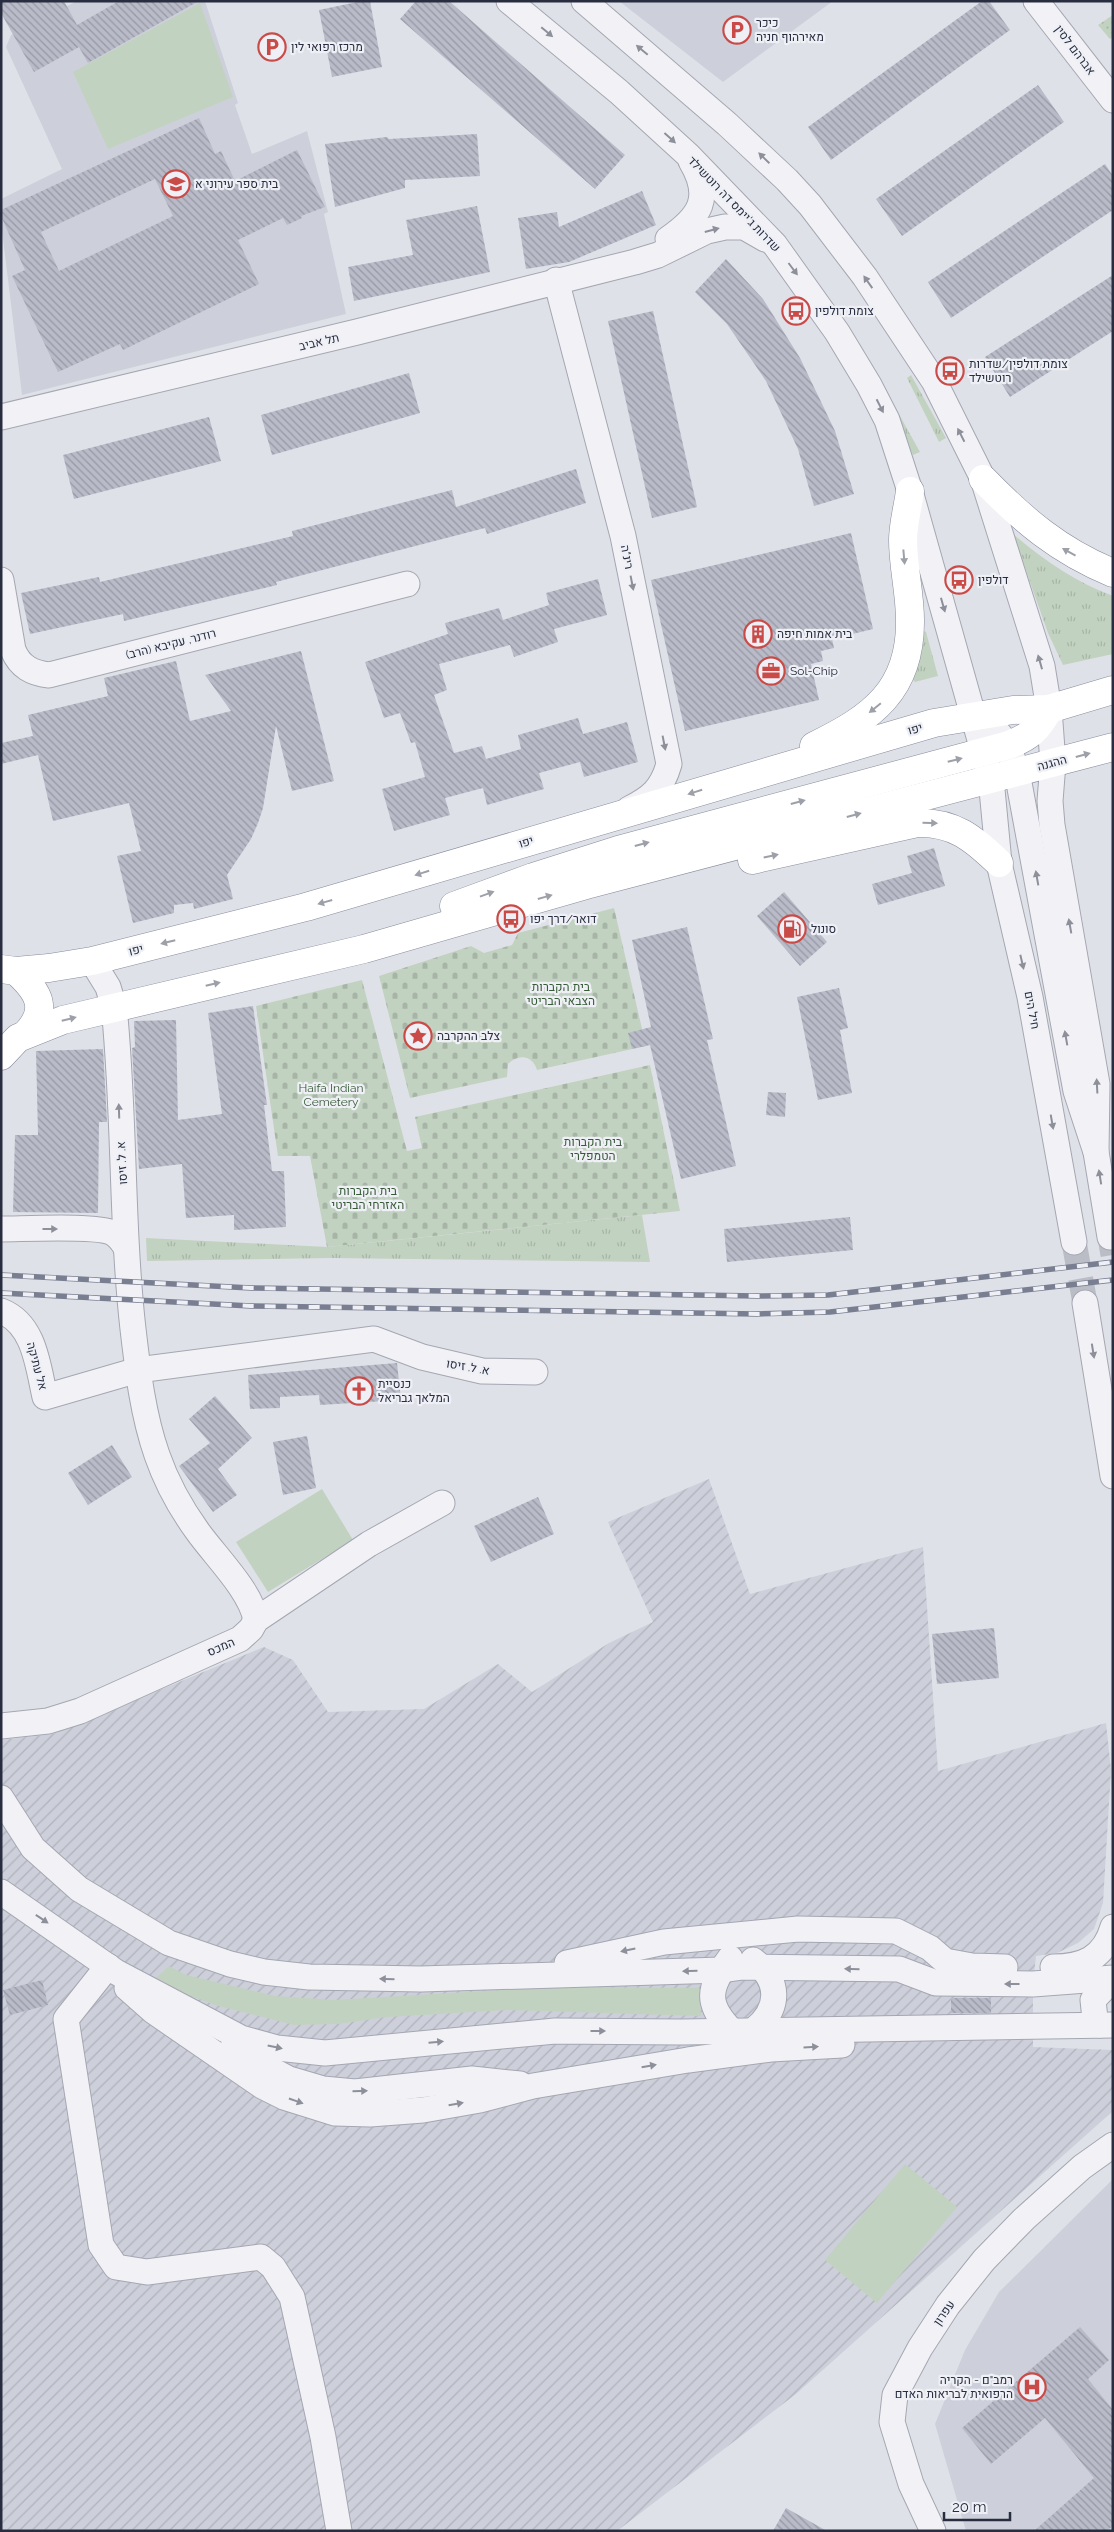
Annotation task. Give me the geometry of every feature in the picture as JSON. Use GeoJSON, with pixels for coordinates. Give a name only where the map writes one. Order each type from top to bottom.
{"type":"FeatureCollection","features":[{"type":"Feature","properties":{"kind":"highway"},"geometry":{"type":"LineString","coordinates":[[983,479],[1024,520],[1042,534],[1065,550],[1113,573]]}},
{"type":"Feature","properties":{"kind":"highway"},"geometry":{"type":"LineString","coordinates":[[742,778],[833,737],[884,701],[898,683],[907,657],[910,620],[903,539],[910,491]]}},
{"type":"Feature","properties":{"kind":"highway"},"geometry":{"type":"LineString","coordinates":[[364,949],[388,930],[552,871],[618,850],[996,749],[1029,736],[1039,727],[1050,710],[1113,690]]}},
{"type":"Feature","properties":{"kind":"highway","name":"יפו"},"geometry":{"type":"LineString","coordinates":[[9,970],[92,960],[306,907],[934,723],[1013,710],[1050,710]]}},
{"type":"Feature","properties":{"kind":"highway","name":"ההגנה"},"geometry":{"type":"LineString","coordinates":[[991,779],[1113,747]]}},
{"type":"Feature","properties":{"kind":"highway"},"geometry":{"type":"LineString","coordinates":[[1,1056],[18,1038],[63,1020],[364,949],[586,885],[991,779]]}},
{"type":"Feature","properties":{"kind":"highway"},"geometry":{"type":"LineString","coordinates":[[586,885],[686,876],[917,823],[938,823],[949,827],[975,842],[1000,863]]}},
{"type":"Feature","properties":{"kind":"highway"},"geometry":{"type":"LineString","coordinates":[[9,970],[34,991],[39,1003],[39,1016],[26,1034]]}},
{"type":"Feature","properties":{"kind":"street","name":"שדרות ג'יימס דה רוטשילד"},"geometry":{"type":"LineString","coordinates":[[509,1],[619,92],[688,155],[775,245],[814,297],[869,385],[887,420],[910,491],[974,715],[996,749]]}},
{"type":"Feature","properties":{"kind":"street"},"geometry":{"type":"LineString","coordinates":[[584,1],[728,124],[787,180],[810,206],[865,278],[934,381],[983,479],[1042,666],[1050,710],[1053,763],[1050,801],[1052,825],[1097,1084],[1096,1152]]}},
{"type":"Feature","properties":{"kind":"street","name":"אברהם לסין"},"geometry":{"type":"LineString","coordinates":[[1036,1],[1113,100]]}},
{"type":"Feature","properties":{"kind":"street","name":"תל אביב"},"geometry":{"type":"LineString","coordinates":[[635,262],[687,226],[695,217],[700,206],[702,186],[697,171],[688,155]]}},
{"type":"Feature","properties":{"kind":"street","name":"תל אביב"},"geometry":{"type":"LineString","coordinates":[[1,417],[357,332],[556,280],[635,262],[658,255],[707,231],[724,227],[744,227],[775,245]]}},
{"type":"Feature","properties":{"kind":"street","name":"רינ\"ה"},"geometry":{"type":"LineString","coordinates":[[556,280],[623,536],[669,764],[664,781],[656,790],[647,799],[619,814]]}},
{"type":"Feature","properties":{"kind":"street","name":"רודנר, עקיבא (הרב)"},"geometry":{"type":"LineString","coordinates":[[1,580],[13,650],[17,660],[34,673],[49,675],[406,584]]}},
{"type":"Feature","properties":{"kind":"street"},"geometry":{"type":"LineString","coordinates":[[996,749],[1017,772],[1076,1091],[1096,1152],[1110,1237]]}},
{"type":"Feature","properties":{"kind":"street","name":"חיל הים"},"geometry":{"type":"LineString","coordinates":[[996,749],[991,779],[1000,863],[1030,997],[1074,1242]]}},
{"type":"Feature","properties":{"kind":"street","name":"א. ל. זיסו"},"geometry":{"type":"LineString","coordinates":[[92,960],[108,987],[114,1008],[126,1248],[138,1370],[146,1418],[157,1457],[197,1530],[250,1601],[256,1620]]}},
{"type":"Feature","properties":{"kind":"street"},"geometry":{"type":"LineString","coordinates":[[96,1230],[111,1222],[124,1206]]}},
{"type":"Feature","properties":{"kind":"street"},"geometry":{"type":"LineString","coordinates":[[1,1229],[96,1230],[113,1233],[126,1248]]}},
{"type":"Feature","properties":{"kind":"street"},"geometry":{"type":"LineString","coordinates":[[1085,1303],[1113,1476]]}},
{"type":"Feature","properties":{"kind":"street","name":"אל עתיקה"},"geometry":{"type":"LineString","coordinates":[[1,1311],[22,1324],[29,1337],[36,1357],[45,1398],[138,1370]]}},
{"type":"Feature","properties":{"kind":"street","name":"א. ל. זיסו"},"geometry":{"type":"LineString","coordinates":[[138,1370],[374,1339],[422,1357],[482,1372],[535,1372]]}},
{"type":"Feature","properties":{"kind":"street","name":"המכס"},"geometry":{"type":"LineString","coordinates":[[1,1726],[48,1721],[80,1711],[240,1639],[251,1629],[256,1620],[369,1544],[442,1503]]}},
{"type":"Feature","properties":{"kind":"street"},"geometry":{"type":"LineString","coordinates":[[1,1798],[4,1812],[1,1834]]}},
{"type":"Feature","properties":{"kind":"street"},"geometry":{"type":"LineString","coordinates":[[1,1798],[33,1848],[80,1890],[169,1943],[230,1964],[264,1972],[309,1977],[422,1979],[729,1962]]}},
{"type":"Feature","properties":{"kind":"street"},"geometry":{"type":"LineString","coordinates":[[1,1892],[112,1969],[241,2038],[278,2048],[325,2053],[554,2031],[1106,2025]]}},
{"type":"Feature","properties":{"kind":"street"},"geometry":{"type":"LineString","coordinates":[[899,1970],[923,1962],[945,1960],[972,1966],[1072,1967],[1090,1961],[1100,1953],[1113,1927]]}},
{"type":"Feature","properties":{"kind":"street"},"geometry":{"type":"LineString","coordinates":[[422,1979],[532,1970],[664,1942],[782,1930],[896,1931],[930,1948],[945,1960]]}},
{"type":"Feature","properties":{"kind":"street"},"geometry":{"type":"LineString","coordinates":[[743,2030],[718,2016],[713,2001],[715,1984],[729,1962],[752,1941],[782,1930]]}},
{"type":"Feature","properties":{"kind":"street"},"geometry":{"type":"LineString","coordinates":[[664,1942],[698,1942],[729,1962],[743,1967],[899,1970],[936,1983],[1033,1984],[1113,1978]]}},
{"type":"Feature","properties":{"kind":"street"},"geometry":{"type":"LineString","coordinates":[[743,2030],[764,2022],[774,1999],[774,1986],[770,1976],[763,1968]]}},
{"type":"Feature","properties":{"kind":"street"},"geometry":{"type":"LineString","coordinates":[[112,1969],[128,1989],[153,2012],[262,2086],[293,2100],[335,2112],[370,2114],[423,2110],[480,2100],[533,2086],[688,2060],[771,2049],[961,2037],[1024,2027]]}},
{"type":"Feature","properties":{"kind":"street"},"geometry":{"type":"LineString","coordinates":[[112,1969],[66,2019],[101,2245],[116,2267],[147,2272],[261,2258],[273,2267],[292,2297],[323,2437],[339,2531]]}},
{"type":"Feature","properties":{"kind":"street"},"geometry":{"type":"LineString","coordinates":[[1106,2025],[1095,2020],[1093,2000],[1113,1978]]}},
{"type":"Feature","properties":{"kind":"street","name":"עפרון"},"geometry":{"type":"LineString","coordinates":[[933,2531],[911,2484],[892,2422],[895,2395],[920,2348],[948,2305],[984,2260],[1024,2219],[1108,2146]]}},
{"type":"Feature","properties":{"kind":"shaded area","name":"בית ספר עירוני א"},"geometry":{"type":"Polygon","coordinates":[[[77,1],[205,1],[238,103],[235,105],[252,154],[307,131],[328,212],[324,214],[346,314],[22,395],[1,222],[1,199],[62,169],[6,47],[11,35],[77,1]]]}},
{"type":"Feature","properties":{"kind":"shaded area","name":"כיכר מאירהוף חניה"},"geometry":{"type":"Polygon","coordinates":[[[619,1],[833,1],[723,82],[619,1]]]}},
{"type":"Feature","properties":{"kind":"shaded area"},"geometry":{"type":"Polygon","coordinates":[[[709,1479],[750,1594],[923,1547],[938,1771],[1106,1723],[1111,1770],[1103,1903],[1094,1929],[1078,1943],[1057,1953],[1036,1956],[1033,1984],[1033,2047],[1113,2050],[1113,2111],[796,2394],[617,2531],[1,2531],[1,1740],[53,1734],[264,1647],[293,1660],[328,1712],[424,1709],[498,1664],[532,1692],[609,1643],[653,1622],[608,1522],[709,1479]]]}},
{"type":"Feature","properties":{"kind":"shaded area","name":"רמב\"ם - הקריה הרפואית לבריאות האדם"},"geometry":{"type":"Polygon","coordinates":[[[1113,2179],[1113,2531],[966,2531],[935,2424],[965,2350],[999,2292],[1113,2179]]]}},
{"type":"Feature","properties":{"kind":"green space"},"geometry":{"type":"Polygon","coordinates":[[[200,3],[233,97],[108,149],[73,72],[200,3]]]}},
{"type":"Feature","properties":{"kind":"green space"},"geometry":{"type":"Polygon","coordinates":[[[1113,15],[1113,37],[1110,39],[1098,25],[1113,15]]]}},
{"type":"Feature","properties":{"kind":"green space"},"geometry":{"type":"Polygon","coordinates":[[[911,375],[946,438],[939,442],[907,378],[911,375]]]}},
{"type":"Feature","properties":{"kind":"green space"},"geometry":{"type":"Polygon","coordinates":[[[885,389],[920,452],[913,455],[881,391],[885,389]]]}},
{"type":"Feature","properties":{"kind":"green space"},"geometry":{"type":"Polygon","coordinates":[[[1013,534],[1060,570],[1113,596],[1113,654],[1063,665],[1048,633],[1013,534]]]}},
{"type":"Feature","properties":{"kind":"green space"},"geometry":{"type":"Polygon","coordinates":[[[920,629],[926,632],[938,676],[915,682],[911,678],[920,629]]]}},
{"type":"Feature","properties":{"kind":"green space","name":"בית הקברות הצבאי הבריטי"},"geometry":{"type":"Polygon","coordinates":[[[614,908],[646,1046],[537,1070],[529,1059],[521,1057],[508,1064],[507,1077],[410,1098],[379,976],[471,946],[484,953],[512,945],[518,933],[614,908]]]}},
{"type":"Feature","properties":{"kind":"green space"},"geometry":{"type":"Polygon","coordinates":[[[362,980],[407,1151],[422,1148],[415,1117],[650,1065],[680,1211],[327,1247],[310,1156],[278,1156],[256,1006],[362,980]]]}},
{"type":"Feature","properties":{"kind":"green space"},"geometry":{"type":"Polygon","coordinates":[[[642,1215],[650,1262],[332,1258],[147,1261],[146,1238],[327,1247],[642,1215]]]}},
{"type":"Feature","properties":{"kind":"green space"},"geometry":{"type":"Polygon","coordinates":[[[322,1489],[353,1540],[268,1592],[236,1542],[322,1489]]]}},
{"type":"Feature","properties":{"kind":"green space"},"geometry":{"type":"Polygon","coordinates":[[[169,1966],[186,1975],[275,1996],[334,2000],[551,1987],[699,1988],[701,2016],[507,2010],[387,2017],[338,2024],[294,2025],[215,2005],[177,1991],[155,1979],[169,1966]]]}},
{"type":"Feature","properties":{"kind":"green space"},"geometry":{"type":"Polygon","coordinates":[[[905,2164],[957,2207],[877,2303],[825,2260],[905,2164]]]}},
{"type":"Feature","properties":{"kind":"building"},"geometry":{"type":"Polygon","coordinates":[[[1,1],[64,1],[77,25],[119,1],[199,1],[88,63],[79,47],[34,72],[1,13],[1,1]]]}},
{"type":"Feature","properties":{"kind":"building"},"geometry":{"type":"Polygon","coordinates":[[[370,1],[382,67],[332,77],[319,10],[370,1]]]}},
{"type":"Feature","properties":{"kind":"building"},"geometry":{"type":"Polygon","coordinates":[[[416,1],[449,1],[625,155],[595,189],[400,19],[416,1]]]}},
{"type":"Feature","properties":{"kind":"building"},"geometry":{"type":"Polygon","coordinates":[[[982,1],[989,1],[1010,30],[831,160],[808,127],[982,1]]]}},
{"type":"Feature","properties":{"kind":"building"},"geometry":{"type":"Polygon","coordinates":[[[1038,85],[1064,122],[902,236],[876,199],[1038,85]]]}},
{"type":"Feature","properties":{"kind":"building"},"geometry":{"type":"Polygon","coordinates":[[[199,118],[215,154],[221,151],[235,181],[297,150],[325,207],[301,216],[302,218],[287,225],[283,218],[238,240],[259,284],[123,350],[120,344],[58,372],[12,276],[25,270],[1,216],[1,210],[199,118]],[[155,179],[41,232],[59,271],[173,216],[155,179]]]}},
{"type":"Feature","properties":{"kind":"building"},"geometry":{"type":"Polygon","coordinates":[[[477,134],[480,176],[405,180],[405,188],[335,207],[325,144],[387,137],[389,139],[477,134]]]}},
{"type":"Feature","properties":{"kind":"building"},"geometry":{"type":"Polygon","coordinates":[[[1105,164],[1113,176],[1113,210],[951,318],[928,282],[1105,164]]]}},
{"type":"Feature","properties":{"kind":"building"},"geometry":{"type":"Polygon","coordinates":[[[642,191],[656,225],[569,262],[526,269],[518,218],[557,212],[559,227],[642,191]]]}},
{"type":"Feature","properties":{"kind":"building"},"geometry":{"type":"Polygon","coordinates":[[[477,206],[490,272],[354,301],[348,267],[413,255],[406,220],[477,206]]]}},
{"type":"Feature","properties":{"kind":"building"},"geometry":{"type":"Polygon","coordinates":[[[726,259],[763,299],[800,358],[835,431],[854,494],[814,506],[798,449],[766,381],[727,324],[695,292],[726,259]]]}},
{"type":"Feature","properties":{"kind":"building"},"geometry":{"type":"Polygon","coordinates":[[[1113,275],[1113,331],[1010,397],[985,357],[1113,275]]]}},
{"type":"Feature","properties":{"kind":"building"},"geometry":{"type":"Polygon","coordinates":[[[653,311],[697,507],[652,518],[608,321],[653,311]]]}},
{"type":"Feature","properties":{"kind":"building"},"geometry":{"type":"Polygon","coordinates":[[[409,373],[420,413],[272,455],[261,415],[409,373]]]}},
{"type":"Feature","properties":{"kind":"building"},"geometry":{"type":"Polygon","coordinates":[[[209,417],[221,461],[74,499],[63,455],[209,417]]]}},
{"type":"Feature","properties":{"kind":"building"},"geometry":{"type":"Polygon","coordinates":[[[576,469],[586,503],[487,534],[485,528],[276,582],[277,585],[124,621],[123,614],[30,634],[21,593],[99,577],[100,582],[293,536],[292,531],[452,490],[456,507],[576,469]]]}},
{"type":"Feature","properties":{"kind":"building","name":"בית אמות חיפה"},"geometry":{"type":"Polygon","coordinates":[[[851,533],[873,629],[832,639],[834,648],[821,651],[823,661],[811,664],[819,700],[685,731],[651,580],[851,533]]]}},
{"type":"Feature","properties":{"kind":"building"},"geometry":{"type":"Polygon","coordinates":[[[598,579],[607,615],[554,629],[558,642],[514,657],[510,645],[439,664],[447,690],[434,695],[454,753],[482,746],[486,759],[521,749],[518,735],[578,718],[583,734],[627,722],[638,762],[584,777],[580,762],[539,773],[544,789],[487,805],[483,788],[445,798],[450,815],[394,831],[382,789],[425,777],[415,742],[411,743],[400,713],[384,718],[365,662],[448,634],[445,623],[499,608],[503,620],[549,605],[546,593],[598,579]]]}},
{"type":"Feature","properties":{"kind":"building"},"geometry":{"type":"Polygon","coordinates":[[[301,651],[334,781],[292,791],[276,726],[263,808],[251,839],[227,875],[233,899],[194,909],[193,903],[174,905],[174,913],[133,923],[117,856],[141,851],[129,803],[53,821],[38,755],[1,764],[1,743],[33,736],[28,715],[108,696],[104,678],[176,661],[190,721],[231,711],[205,675],[301,651]]]}},
{"type":"Feature","properties":{"kind":"building"},"geometry":{"type":"Polygon","coordinates":[[[934,848],[945,886],[878,905],[872,884],[912,873],[907,856],[934,848]]]}},
{"type":"Feature","properties":{"kind":"building","name":"סונול"},"geometry":{"type":"Polygon","coordinates":[[[784,892],[827,942],[800,966],[757,916],[784,892]]]}},
{"type":"Feature","properties":{"kind":"building"},"geometry":{"type":"Polygon","coordinates":[[[687,927],[713,1039],[707,1040],[736,1166],[681,1179],[650,1045],[632,1049],[628,1033],[651,1027],[632,940],[687,927]]]}},
{"type":"Feature","properties":{"kind":"building"},"geometry":{"type":"Polygon","coordinates":[[[839,988],[848,1028],[840,1030],[852,1093],[818,1100],[797,997],[839,988]]]}},
{"type":"Feature","properties":{"kind":"building"},"geometry":{"type":"Polygon","coordinates":[[[253,1006],[267,1105],[264,1105],[272,1171],[284,1171],[286,1227],[234,1230],[234,1215],[186,1218],[182,1164],[139,1169],[132,1048],[135,1047],[134,1021],[176,1020],[178,1120],[222,1114],[208,1013],[253,1006]]]}},
{"type":"Feature","properties":{"kind":"building"},"geometry":{"type":"Polygon","coordinates":[[[103,1049],[107,1122],[99,1122],[98,1213],[13,1212],[15,1135],[38,1135],[36,1051],[103,1049]]]}},
{"type":"Feature","properties":{"kind":"building"},"geometry":{"type":"Polygon","coordinates":[[[768,1092],[786,1093],[785,1117],[766,1115],[768,1092]]]}},
{"type":"Feature","properties":{"kind":"building"},"geometry":{"type":"Polygon","coordinates":[[[850,1217],[853,1250],[727,1262],[724,1229],[850,1217]]]}},
{"type":"Feature","properties":{"kind":"building"},"geometry":{"type":"Polygon","coordinates":[[[397,1363],[401,1400],[320,1405],[319,1395],[280,1397],[280,1408],[250,1409],[248,1375],[397,1363]]]}},
{"type":"Feature","properties":{"kind":"building"},"geometry":{"type":"Polygon","coordinates":[[[215,1396],[252,1438],[218,1469],[237,1495],[213,1512],[179,1466],[210,1443],[189,1419],[215,1396]]]}},
{"type":"Feature","properties":{"kind":"building"},"geometry":{"type":"Polygon","coordinates":[[[307,1436],[316,1488],[283,1495],[273,1442],[307,1436]]]}},
{"type":"Feature","properties":{"kind":"building"},"geometry":{"type":"Polygon","coordinates":[[[112,1445],[132,1477],[88,1505],[68,1473],[112,1445]]]}},
{"type":"Feature","properties":{"kind":"building"},"geometry":{"type":"Polygon","coordinates":[[[538,1497],[554,1534],[491,1562],[474,1526],[538,1497]]]}},
{"type":"Feature","properties":{"kind":"building"},"geometry":{"type":"Polygon","coordinates":[[[994,1628],[999,1678],[937,1684],[932,1634],[994,1628]]]}},
{"type":"Feature","properties":{"kind":"building"},"geometry":{"type":"Polygon","coordinates":[[[42,1980],[48,2005],[10,2015],[3,1990],[42,1980]]]}},
{"type":"Feature","properties":{"kind":"building"},"geometry":{"type":"Polygon","coordinates":[[[951,1998],[991,1998],[991,2013],[951,2013],[951,1998]]]}},
{"type":"Feature","properties":{"kind":"building"},"geometry":{"type":"Polygon","coordinates":[[[1080,2327],[1109,2360],[1088,2379],[1113,2410],[1113,2526],[1106,2531],[1034,2531],[1094,2478],[1045,2418],[991,2464],[962,2428],[1080,2327]]]}},
{"type":"Feature","properties":{"kind":"building"},"geometry":{"type":"Polygon","coordinates":[[[786,2508],[827,2531],[773,2531],[786,2508]]]}},
{"type":"Feature","properties":{"kind":"tunnel"},"geometry":{"type":"LineString","coordinates":[[1110,1237],[1113,1255]]}},
{"type":"Feature","properties":{"kind":"tunnel"},"geometry":{"type":"LineString","coordinates":[[1074,1242],[1085,1303]]}},
{"type":"Feature","properties":{"kind":"railway"},"geometry":{"type":"LineString","coordinates":[[1,1275],[251,1288],[757,1296],[828,1295],[1113,1262]]}},
{"type":"Feature","properties":{"kind":"railway"},"geometry":{"type":"LineString","coordinates":[[1,1293],[251,1306],[757,1314],[830,1312],[1113,1280]]}},
{"type":"Feature","properties":{"kind":"place","name":"כיכר מאירהוף חניה"},"geometry":{"type":"Point","coordinates":[737,30]}},
{"type":"Feature","properties":{"kind":"place","name":"מרכז רפואי לין"},"geometry":{"type":"Point","coordinates":[272,47]}},
{"type":"Feature","properties":{"kind":"place","name":"בית ספר עירוני א"},"geometry":{"type":"Point","coordinates":[176,184]}},
{"type":"Feature","properties":{"kind":"place","name":"צומת דולפין"},"geometry":{"type":"Point","coordinates":[796,311]}},
{"type":"Feature","properties":{"kind":"place","name":"צומת דולפין/שדרות רוטשילד"},"geometry":{"type":"Point","coordinates":[950,371]}},
{"type":"Feature","properties":{"kind":"place","name":"דולפין"},"geometry":{"type":"Point","coordinates":[959,580]}},
{"type":"Feature","properties":{"kind":"place","name":"בית אמות חיפה"},"geometry":{"type":"Point","coordinates":[758,634]}},
{"type":"Feature","properties":{"kind":"place","name":"Sol-Chip"},"geometry":{"type":"Point","coordinates":[771,671]}},
{"type":"Feature","properties":{"kind":"place","name":"דואר/דרך יפו"},"geometry":{"type":"Point","coordinates":[511,919]}},
{"type":"Feature","properties":{"kind":"place","name":"סונול"},"geometry":{"type":"Point","coordinates":[792,929]}},
{"type":"Feature","properties":{"kind":"place","name":"צלב ההקרבה"},"geometry":{"type":"Point","coordinates":[418,1036]}},
{"type":"Feature","properties":{"kind":"place","name":"כנסיית המלאך גבריאל"},"geometry":{"type":"Point","coordinates":[359,1391]}},
{"type":"Feature","properties":{"kind":"place","name":"רמב\"ם - הקריה הרפואית לבריאות האדם"},"geometry":{"type":"Point","coordinates":[1032,2387]}},
{"type":"Feature","properties":{"kind":"park label","name":"Haifa Indian Cemetery"},"geometry":{"type":"Point","coordinates":[331,1095]}},
{"type":"Feature","properties":{"kind":"park label","name":"בית הקברות הטמפלרי"},"geometry":{"type":"Point","coordinates":[593,1149]}},
{"type":"Feature","properties":{"kind":"park label","name":"בית הקברות האזרחי הבריטי"},"geometry":{"type":"Point","coordinates":[368,1198]}}]}
